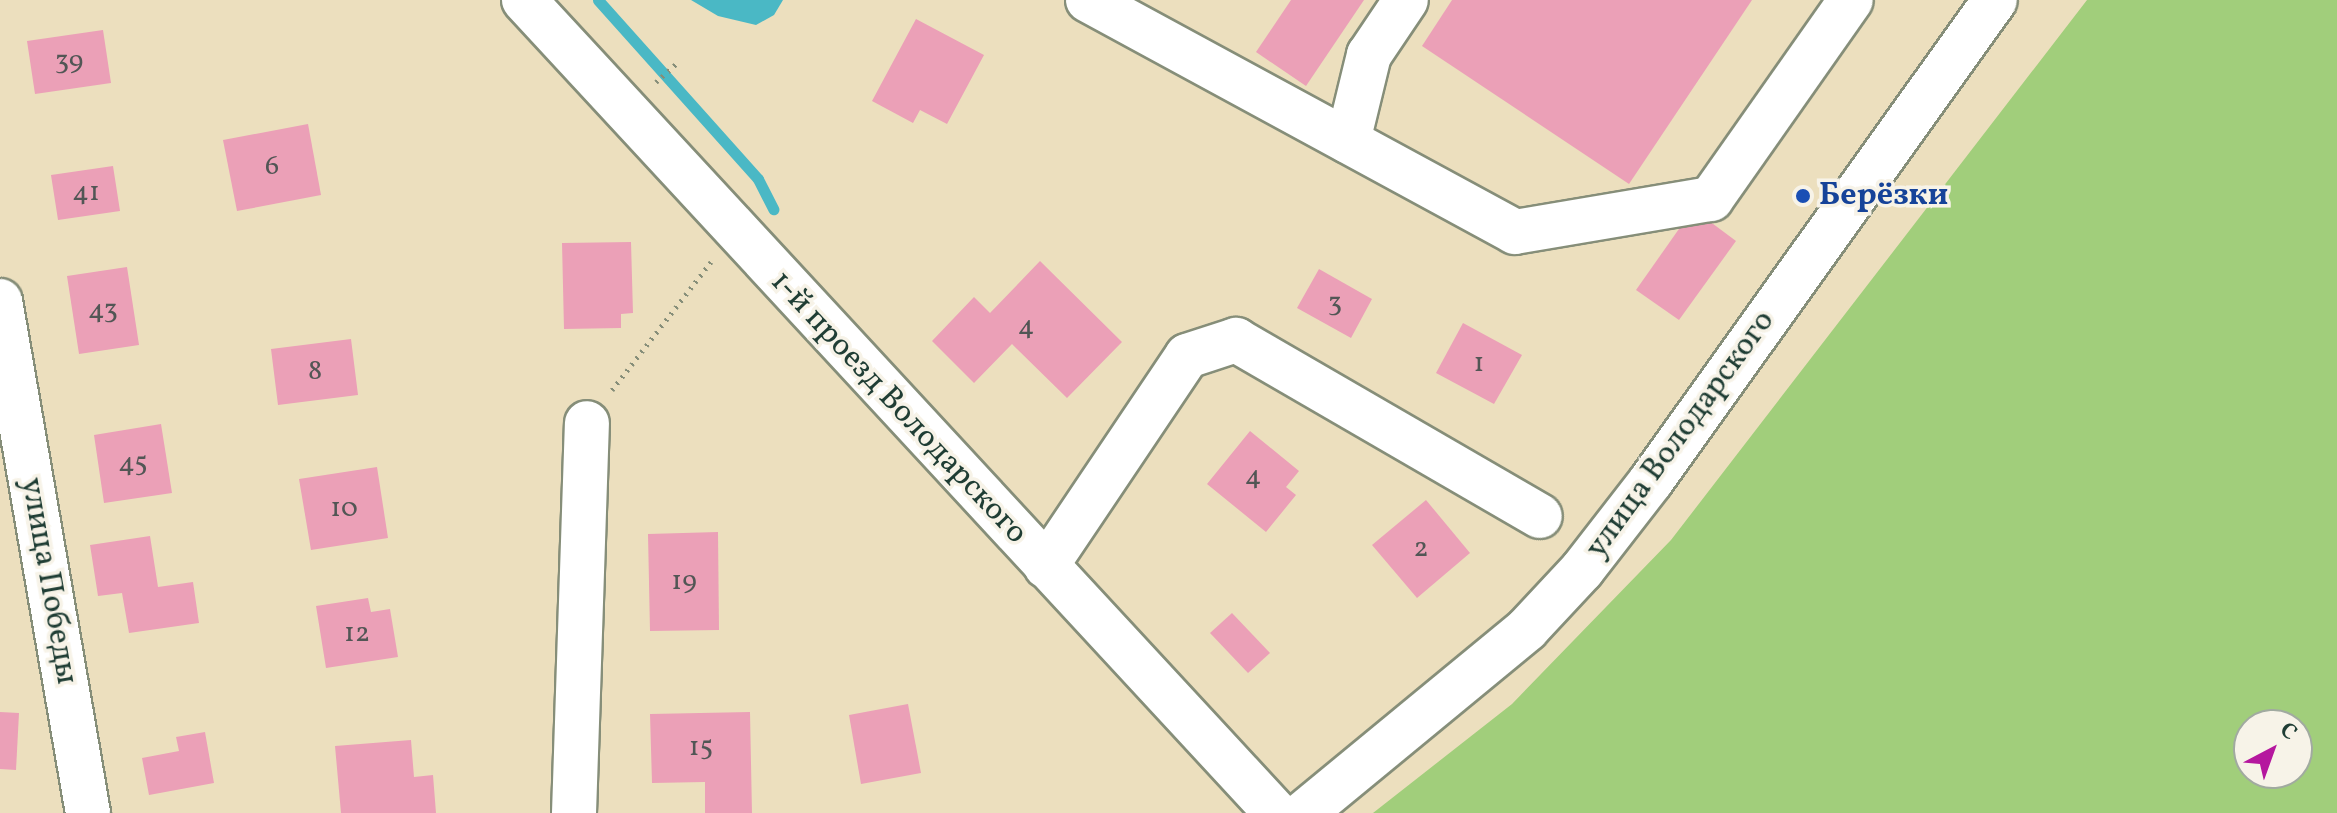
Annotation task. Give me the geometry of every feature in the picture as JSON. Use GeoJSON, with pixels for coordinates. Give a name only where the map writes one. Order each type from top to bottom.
{"type":"FeatureCollection","features":[{"type":"Feature","properties":{"kind":"street","name":"1-й проезд Володарского"},"geometry":{"type":"LineString","coordinates":[[524,0],[734,232],[1276,813]]}},
{"type":"Feature","properties":{"kind":"street"},"geometry":{"type":"LineString","coordinates":[[1088,0],[1515,232],[1711,199],[1851,0]]}},
{"type":"Feature","properties":{"kind":"street"},"geometry":{"type":"LineString","coordinates":[[1348,141],[1369,55],[1406,0]]}},
{"type":"Feature","properties":{"kind":"street","name":"улица Володарского"},"geometry":{"type":"LineString","coordinates":[[1304,813],[1515,639],[1582,570],[1651,481],[1995,0]]}},
{"type":"Feature","properties":{"kind":"street","name":"улица Победы"},"geometry":{"type":"LineString","coordinates":[[0,301],[88,813]]}},
{"type":"Feature","properties":{"kind":"street"},"geometry":{"type":"LineString","coordinates":[[1046,566],[1187,356],[1236,340],[1540,516]]}},
{"type":"Feature","properties":{"kind":"street"},"geometry":{"type":"LineString","coordinates":[[574,813],[587,423]]}},
{"type":"Feature","properties":{"kind":"path"},"geometry":{"type":"LineString","coordinates":[[652,86],[678,62]]}},
{"type":"Feature","properties":{"kind":"path"},"geometry":{"type":"LineString","coordinates":[[587,423],[734,232]]}},
{"type":"Feature","properties":{"kind":"green space"},"geometry":{"type":"Polygon","coordinates":[[[2087,0],[2337,0],[2337,813],[1373,813],[1512,704],[1671,540],[2087,0]]]}},
{"type":"Feature","properties":{"kind":"water"},"geometry":{"type":"Polygon","coordinates":[[[691,0],[783,0],[774,15],[756,25],[718,16],[691,0]]]}},
{"type":"Feature","properties":{"kind":"building"},"geometry":{"type":"Polygon","coordinates":[[[1291,0],[1364,0],[1306,86],[1256,52],[1291,0]]]}},
{"type":"Feature","properties":{"kind":"building"},"geometry":{"type":"Polygon","coordinates":[[[1452,0],[1752,0],[1629,184],[1422,46],[1452,0]]]}},
{"type":"Feature","properties":{"kind":"building"},"geometry":{"type":"Polygon","coordinates":[[[916,19],[984,55],[947,124],[920,110],[913,123],[872,101],[916,19]]]}},
{"type":"Feature","properties":{"kind":"building"},"geometry":{"type":"Polygon","coordinates":[[[103,30],[111,83],[35,94],[27,41],[103,30]]]}},
{"type":"Feature","properties":{"kind":"building"},"geometry":{"type":"Polygon","coordinates":[[[308,124],[321,195],[237,211],[223,140],[308,124]]]}},
{"type":"Feature","properties":{"kind":"building"},"geometry":{"type":"Polygon","coordinates":[[[113,166],[120,211],[58,220],[51,175],[113,166]]]}},
{"type":"Feature","properties":{"kind":"building"},"geometry":{"type":"Polygon","coordinates":[[[1693,209],[1736,241],[1679,320],[1636,290],[1693,209]]]}},
{"type":"Feature","properties":{"kind":"building"},"geometry":{"type":"Polygon","coordinates":[[[631,242],[633,313],[621,314],[621,328],[564,329],[562,243],[631,242]]]}},
{"type":"Feature","properties":{"kind":"building"},"geometry":{"type":"Polygon","coordinates":[[[1040,261],[1122,342],[1067,398],[1012,344],[974,383],[932,341],[974,297],[990,313],[1040,261]]]}},
{"type":"Feature","properties":{"kind":"building"},"geometry":{"type":"Polygon","coordinates":[[[127,267],[139,345],[79,354],[67,276],[127,267]]]}},
{"type":"Feature","properties":{"kind":"building"},"geometry":{"type":"Polygon","coordinates":[[[1319,269],[1372,299],[1351,338],[1297,308],[1319,269]]]}},
{"type":"Feature","properties":{"kind":"building"},"geometry":{"type":"Polygon","coordinates":[[[1463,323],[1522,355],[1494,404],[1436,373],[1463,323]]]}},
{"type":"Feature","properties":{"kind":"building"},"geometry":{"type":"Polygon","coordinates":[[[351,339],[358,395],[278,405],[271,349],[351,339]]]}},
{"type":"Feature","properties":{"kind":"building"},"geometry":{"type":"Polygon","coordinates":[[[161,424],[172,493],[104,503],[94,435],[161,424]]]}},
{"type":"Feature","properties":{"kind":"building"},"geometry":{"type":"Polygon","coordinates":[[[1250,431],[1299,471],[1286,487],[1296,495],[1266,532],[1207,484],[1250,431]]]}},
{"type":"Feature","properties":{"kind":"building"},"geometry":{"type":"Polygon","coordinates":[[[377,467],[388,538],[311,550],[299,479],[377,467]]]}},
{"type":"Feature","properties":{"kind":"building"},"geometry":{"type":"Polygon","coordinates":[[[1426,500],[1470,553],[1417,598],[1372,545],[1426,500]]]}},
{"type":"Feature","properties":{"kind":"building"},"geometry":{"type":"Polygon","coordinates":[[[718,532],[719,630],[650,631],[648,534],[718,532]]]}},
{"type":"Feature","properties":{"kind":"building"},"geometry":{"type":"Polygon","coordinates":[[[150,536],[158,587],[193,582],[199,623],[129,633],[122,593],[98,596],[90,545],[150,536]]]}},
{"type":"Feature","properties":{"kind":"building"},"geometry":{"type":"Polygon","coordinates":[[[368,598],[371,612],[390,609],[398,657],[326,668],[316,606],[368,598]]]}},
{"type":"Feature","properties":{"kind":"building"},"geometry":{"type":"Polygon","coordinates":[[[1232,613],[1270,653],[1248,673],[1210,633],[1232,613]]]}},
{"type":"Feature","properties":{"kind":"building"},"geometry":{"type":"Polygon","coordinates":[[[908,704],[921,773],[861,784],[849,715],[908,704]]]}},
{"type":"Feature","properties":{"kind":"building"},"geometry":{"type":"Polygon","coordinates":[[[0,712],[19,713],[16,770],[0,769],[0,712]]]}},
{"type":"Feature","properties":{"kind":"building"},"geometry":{"type":"Polygon","coordinates":[[[750,712],[752,813],[705,813],[705,782],[652,783],[650,714],[750,712]]]}},
{"type":"Feature","properties":{"kind":"building"},"geometry":{"type":"Polygon","coordinates":[[[205,732],[214,783],[149,795],[142,758],[179,751],[176,737],[205,732]]]}},
{"type":"Feature","properties":{"kind":"building"},"geometry":{"type":"Polygon","coordinates":[[[411,740],[414,777],[433,775],[436,813],[341,813],[335,746],[411,740]]]}},
{"type":"Feature","properties":{"kind":"waterway"},"geometry":{"type":"LineString","coordinates":[[598,0],[758,179],[773,209]]}},
{"type":"Feature","properties":{"kind":"place","name":"Берёзки"},"geometry":{"type":"Point","coordinates":[1803,196]}}]}
